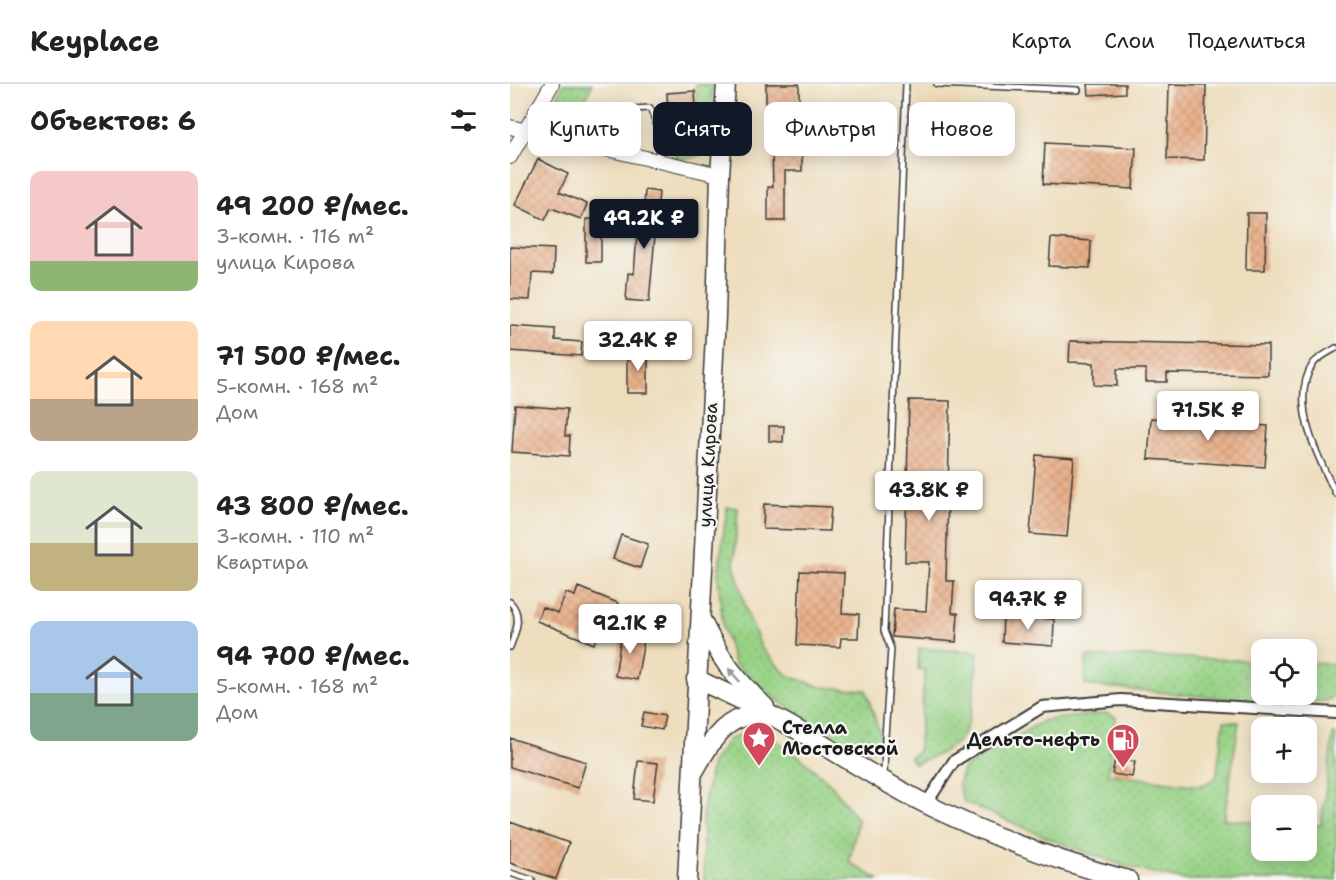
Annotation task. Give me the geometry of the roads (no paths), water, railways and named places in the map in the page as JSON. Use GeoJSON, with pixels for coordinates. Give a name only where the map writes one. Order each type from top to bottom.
{"type":"FeatureCollection","features":[{"type":"Feature","properties":{"kind":"main road","name":"улица Кирова"},"geometry":{"type":"LineString","coordinates":[[687,880],[717,316],[720,175],[726,84]]}},
{"type":"Feature","properties":{"kind":"main road"},"geometry":{"type":"LineString","coordinates":[[700,617],[714,647],[727,667],[775,717]]}},
{"type":"Feature","properties":{"kind":"main road"},"geometry":{"type":"LineString","coordinates":[[696,679],[775,717],[884,782],[994,836],[1069,864],[1128,880]]}},
{"type":"Feature","properties":{"kind":"main road"},"geometry":{"type":"LineString","coordinates":[[692,774],[707,749],[724,728],[745,716],[775,717]]}},
{"type":"Feature","properties":{"kind":"street"},"geometry":{"type":"LineString","coordinates":[[510,157],[552,84]]}},
{"type":"Feature","properties":{"kind":"street"},"geometry":{"type":"LineString","coordinates":[[510,127],[526,129]]}},
{"type":"Feature","properties":{"kind":"street"},"geometry":{"type":"LineString","coordinates":[[641,156],[720,175]]}},
{"type":"Feature","properties":{"kind":"street"},"geometry":{"type":"LineString","coordinates":[[926,804],[954,761],[1042,707],[1121,700],[1336,713]]}},
{"type":"Feature","properties":{"kind":"lane"},"geometry":{"type":"LineString","coordinates":[[884,782],[891,649],[884,631],[906,84]]}},
{"type":"Feature","properties":{"kind":"lane"},"geometry":{"type":"LineString","coordinates":[[937,84],[1078,90]]}},
{"type":"Feature","properties":{"kind":"lane"},"geometry":{"type":"LineString","coordinates":[[641,109],[650,108],[657,125],[660,160]]}},
{"type":"Feature","properties":{"kind":"lane"},"geometry":{"type":"LineString","coordinates":[[1336,348],[1314,362],[1305,380],[1303,405],[1310,435],[1336,494]]}},
{"type":"Feature","properties":{"kind":"lane"},"geometry":{"type":"LineString","coordinates":[[510,602],[519,618],[510,647]]}},
{"type":"Feature","properties":{"kind":"lane"},"geometry":{"type":"LineString","coordinates":[[510,873],[532,880]]}},
{"type":"Feature","properties":{"kind":"place","name":"Стелла Мостовской"},"geometry":{"type":"Point","coordinates":[759,767]}},
{"type":"Feature","properties":{"kind":"place","name":"Дельто-нефть"},"geometry":{"type":"Point","coordinates":[1123,769]}}]}
